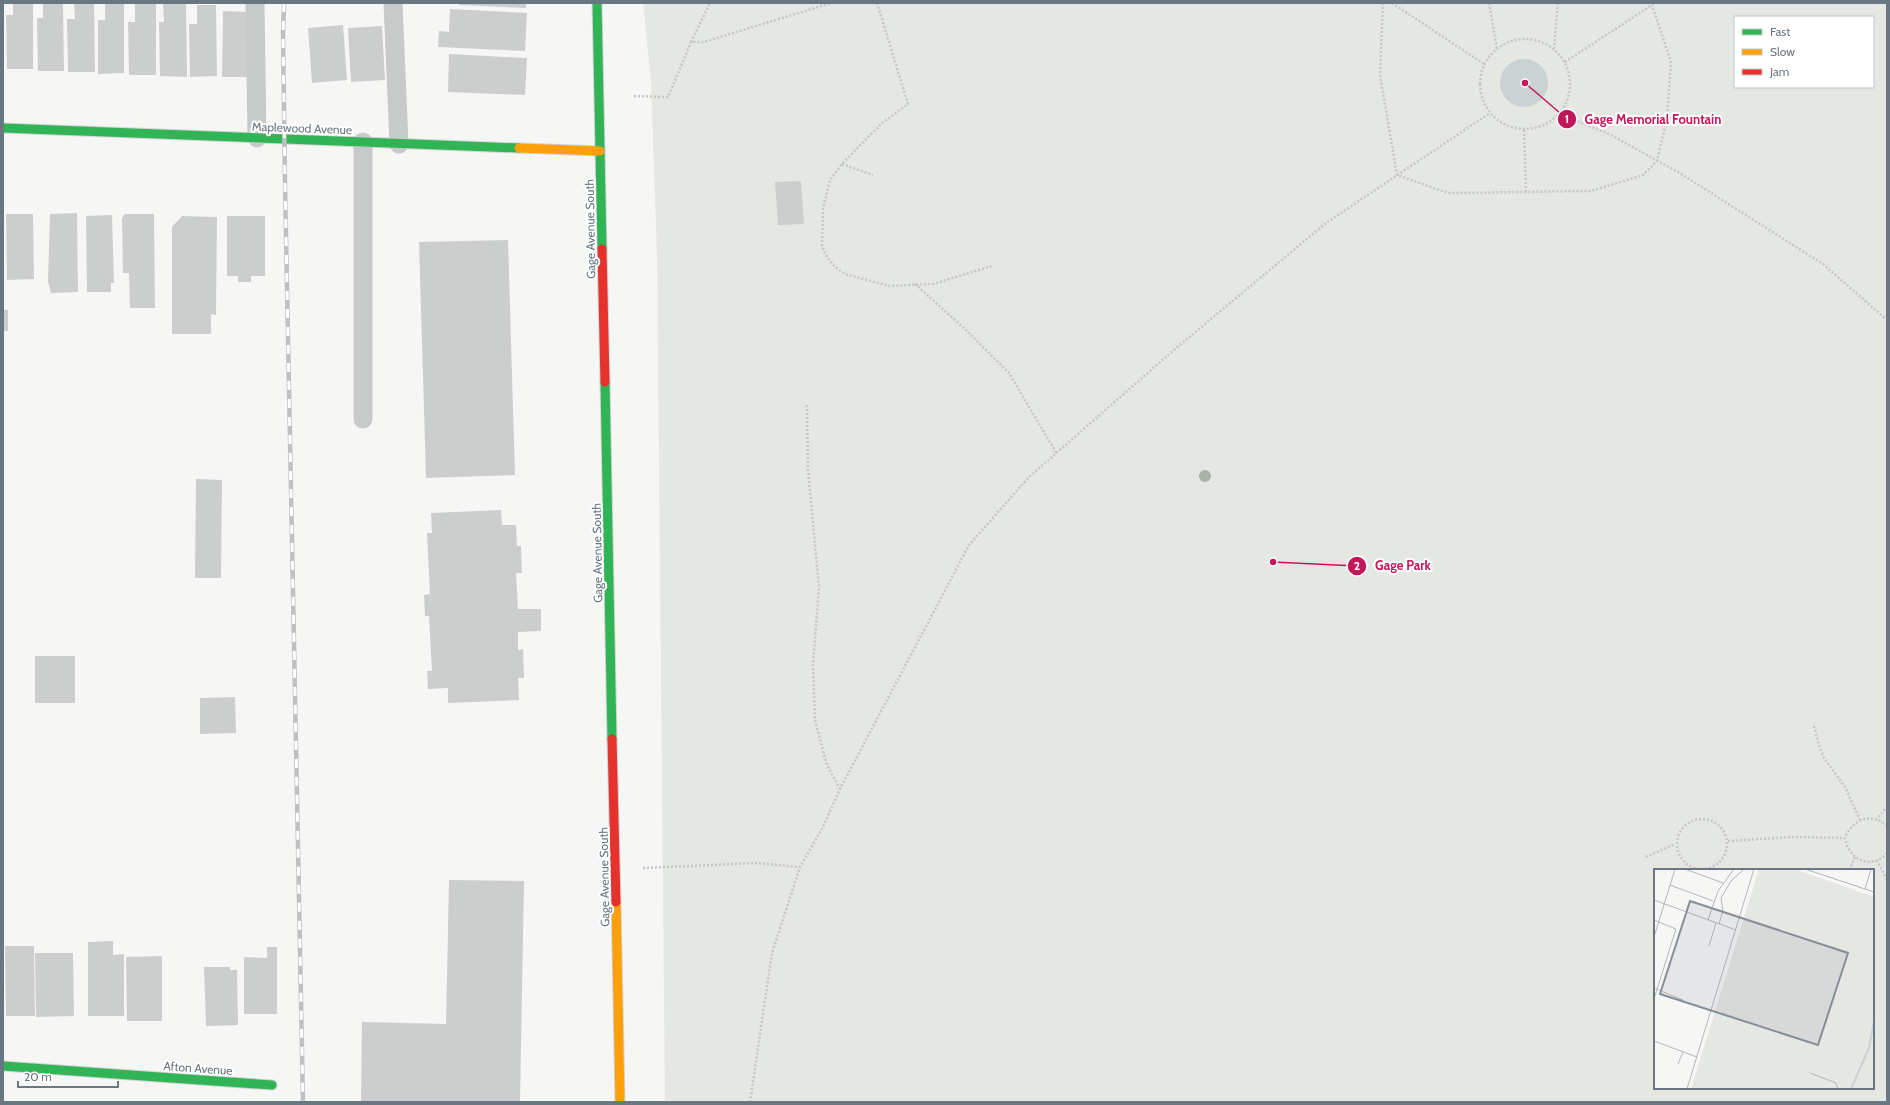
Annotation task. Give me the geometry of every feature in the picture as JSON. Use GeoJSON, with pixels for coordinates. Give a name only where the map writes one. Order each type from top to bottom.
{"type":"FeatureCollection","features":[{"type":"Feature","properties":{"kind":"street","name":"Gage Avenue South"},"geometry":{"type":"LineString","coordinates":[[597,3],[620,1102]]}},
{"type":"Feature","properties":{"kind":"street","name":"Maplewood Avenue"},"geometry":{"type":"LineString","coordinates":[[3,128],[600,151]]}},
{"type":"Feature","properties":{"kind":"street","name":"Afton Avenue"},"geometry":{"type":"LineString","coordinates":[[3,1066],[272,1085]]}},
{"type":"Feature","properties":{"kind":"lane"},"geometry":{"type":"LineString","coordinates":[[255,3],[257,138]]}},
{"type":"Feature","properties":{"kind":"lane"},"geometry":{"type":"LineString","coordinates":[[393,3],[399,144]]}},
{"type":"Feature","properties":{"kind":"lane"},"geometry":{"type":"LineString","coordinates":[[363,142],[363,419]]}},
{"type":"Feature","properties":{"kind":"path"},"geometry":{"type":"LineString","coordinates":[[634,96],[668,97],[710,3]]}},
{"type":"Feature","properties":{"kind":"path"},"geometry":{"type":"LineString","coordinates":[[692,42],[704,42],[831,3]]}},
{"type":"Feature","properties":{"kind":"path"},"geometry":{"type":"LineString","coordinates":[[877,3],[908,104],[882,123],[842,164],[830,180],[823,209],[822,246],[827,257],[835,267],[845,274],[890,286],[933,284],[992,266]]}},
{"type":"Feature","properties":{"kind":"path"},"geometry":{"type":"LineString","coordinates":[[1382,3],[1380,75],[1397,175]]}},
{"type":"Feature","properties":{"kind":"path"},"geometry":{"type":"LineString","coordinates":[[1392,3],[1484,64]]}},
{"type":"Feature","properties":{"kind":"path"},"geometry":{"type":"LineString","coordinates":[[1489,3],[1497,48]]}},
{"type":"Feature","properties":{"kind":"path"},"geometry":{"type":"LineString","coordinates":[[1554,49],[1558,3]]}},
{"type":"Feature","properties":{"kind":"path"},"geometry":{"type":"LineString","coordinates":[[1564,62],[1655,3]]}},
{"type":"Feature","properties":{"kind":"path"},"geometry":{"type":"LineString","coordinates":[[1397,175],[1448,193],[1591,191],[1643,175],[1657,161],[1666,118],[1671,62],[1652,5]]}},
{"type":"Feature","properties":{"kind":"path"},"geometry":{"type":"LineString","coordinates":[[1525,39],[1540,41],[1554,49],[1564,62],[1570,80],[1568,98],[1559,114],[1543,125],[1524,130],[1505,125],[1490,113],[1481,98],[1479,81],[1484,64],[1497,48],[1510,41],[1525,39]]}},
{"type":"Feature","properties":{"kind":"path"},"geometry":{"type":"LineString","coordinates":[[750,1102],[772,953],[800,867],[823,827],[840,789],[969,545],[1028,478],[1174,350],[1326,223],[1490,113]]}},
{"type":"Feature","properties":{"kind":"path"},"geometry":{"type":"LineString","coordinates":[[1559,114],[1609,134],[1657,161],[1823,264],[1887,320]]}},
{"type":"Feature","properties":{"kind":"path"},"geometry":{"type":"LineString","coordinates":[[1524,130],[1526,192]]}},
{"type":"Feature","properties":{"kind":"path"},"geometry":{"type":"LineString","coordinates":[[842,164],[874,175]]}},
{"type":"Feature","properties":{"kind":"path"},"geometry":{"type":"LineString","coordinates":[[916,284],[967,331],[1009,373],[1057,454]]}},
{"type":"Feature","properties":{"kind":"path"},"geometry":{"type":"LineString","coordinates":[[807,405],[808,470],[819,586],[813,665],[815,720],[827,765],[840,789]]}},
{"type":"Feature","properties":{"kind":"path"},"geometry":{"type":"LineString","coordinates":[[1814,726],[1824,758],[1846,787],[1860,820]]}},
{"type":"Feature","properties":{"kind":"path"},"geometry":{"type":"LineString","coordinates":[[1876,820],[1887,807]]}},
{"type":"Feature","properties":{"kind":"path"},"geometry":{"type":"LineString","coordinates":[[1700,869],[1688,866],[1677,853],[1675,844],[1677,836],[1685,826],[1696,820],[1704,819],[1713,821],[1720,826],[1725,832],[1728,841],[1728,849],[1719,863],[1708,869]]}},
{"type":"Feature","properties":{"kind":"path"},"geometry":{"type":"LineString","coordinates":[[1887,826],[1876,820],[1860,820],[1853,824],[1845,838],[1849,852],[1855,857],[1870,862],[1877,860],[1887,853]]}},
{"type":"Feature","properties":{"kind":"path"},"geometry":{"type":"LineString","coordinates":[[1728,841],[1793,837],[1845,838]]}},
{"type":"Feature","properties":{"kind":"path"},"geometry":{"type":"LineString","coordinates":[[1646,857],[1675,844]]}},
{"type":"Feature","properties":{"kind":"path"},"geometry":{"type":"LineString","coordinates":[[1849,869],[1855,857]]}},
{"type":"Feature","properties":{"kind":"path"},"geometry":{"type":"LineString","coordinates":[[1877,860],[1887,880]]}},
{"type":"Feature","properties":{"kind":"path"},"geometry":{"type":"LineString","coordinates":[[615,869],[756,863],[800,867]]}},
{"type":"Feature","properties":{"kind":"shaded area"},"geometry":{"type":"Polygon","coordinates":[[[643,3],[1887,3],[1887,1102],[665,1102],[657,254],[651,82],[643,3]]]}},
{"type":"Feature","properties":{"kind":"shaded area"},"geometry":{"type":"Polygon","coordinates":[[[1524,59],[1533,61],[1541,66],[1546,74],[1548,83],[1546,92],[1541,100],[1533,105],[1524,107],[1515,105],[1507,100],[1502,92],[1500,83],[1502,74],[1507,66],[1515,61],[1524,59]]]}},
{"type":"Feature","properties":{"kind":"building"},"geometry":{"type":"Polygon","coordinates":[[[13,3],[33,3],[33,69],[7,69],[6,15],[13,15],[13,3]]]}},
{"type":"Feature","properties":{"kind":"building"},"geometry":{"type":"Polygon","coordinates":[[[43,3],[63,3],[64,71],[38,71],[37,18],[43,18],[43,3]]]}},
{"type":"Feature","properties":{"kind":"building"},"geometry":{"type":"Polygon","coordinates":[[[74,3],[94,3],[95,72],[68,72],[67,19],[75,19],[74,3]]]}},
{"type":"Feature","properties":{"kind":"building"},"geometry":{"type":"Polygon","coordinates":[[[124,3],[124,73],[98,74],[98,20],[105,20],[105,4],[124,3]]]}},
{"type":"Feature","properties":{"kind":"building"},"geometry":{"type":"Polygon","coordinates":[[[163,3],[186,3],[187,77],[160,76],[159,22],[164,22],[163,3]]]}},
{"type":"Feature","properties":{"kind":"building"},"geometry":{"type":"Polygon","coordinates":[[[459,3],[526,3],[526,8],[459,5],[459,3]]]}},
{"type":"Feature","properties":{"kind":"building"},"geometry":{"type":"Polygon","coordinates":[[[135,4],[156,4],[156,75],[129,75],[128,22],[135,22],[135,4]]]}},
{"type":"Feature","properties":{"kind":"building"},"geometry":{"type":"Polygon","coordinates":[[[197,5],[216,5],[217,76],[190,77],[189,24],[197,24],[197,5]]]}},
{"type":"Feature","properties":{"kind":"building"},"geometry":{"type":"Polygon","coordinates":[[[450,9],[527,13],[525,51],[438,47],[439,31],[449,32],[450,9]]]}},
{"type":"Feature","properties":{"kind":"building"},"geometry":{"type":"Polygon","coordinates":[[[223,11],[250,12],[249,77],[222,77],[223,11]]]}},
{"type":"Feature","properties":{"kind":"building"},"geometry":{"type":"Polygon","coordinates":[[[343,25],[347,80],[312,83],[308,28],[343,25]]]}},
{"type":"Feature","properties":{"kind":"building"},"geometry":{"type":"Polygon","coordinates":[[[382,26],[385,80],[351,82],[348,28],[382,26]]]}},
{"type":"Feature","properties":{"kind":"building"},"geometry":{"type":"Polygon","coordinates":[[[449,54],[527,58],[525,95],[448,92],[449,54]]]}},
{"type":"Feature","properties":{"kind":"building"},"geometry":{"type":"Polygon","coordinates":[[[801,181],[804,224],[778,225],[775,182],[801,181]]]}},
{"type":"Feature","properties":{"kind":"building"},"geometry":{"type":"Polygon","coordinates":[[[77,213],[78,292],[51,293],[48,281],[50,214],[77,213]]]}},
{"type":"Feature","properties":{"kind":"building"},"geometry":{"type":"Polygon","coordinates":[[[6,214],[33,214],[34,279],[7,280],[6,214]]]}},
{"type":"Feature","properties":{"kind":"building"},"geometry":{"type":"Polygon","coordinates":[[[125,214],[154,214],[155,308],[130,308],[129,273],[123,273],[122,218],[125,214]]]}},
{"type":"Feature","properties":{"kind":"building"},"geometry":{"type":"Polygon","coordinates":[[[112,215],[114,283],[111,283],[111,292],[87,292],[86,216],[112,215]]]}},
{"type":"Feature","properties":{"kind":"building"},"geometry":{"type":"Polygon","coordinates":[[[182,216],[217,217],[216,315],[211,314],[211,334],[172,334],[172,227],[182,216]]]}},
{"type":"Feature","properties":{"kind":"building"},"geometry":{"type":"Polygon","coordinates":[[[227,216],[265,216],[265,276],[251,276],[251,282],[238,282],[238,276],[227,276],[227,216]]]}},
{"type":"Feature","properties":{"kind":"building"},"geometry":{"type":"Polygon","coordinates":[[[508,240],[515,475],[426,478],[419,242],[508,240]]]}},
{"type":"Feature","properties":{"kind":"building"},"geometry":{"type":"Polygon","coordinates":[[[3,310],[8,310],[8,331],[3,331],[3,310]]]}},
{"type":"Feature","properties":{"kind":"building"},"geometry":{"type":"Polygon","coordinates":[[[196,479],[222,480],[221,578],[195,578],[196,479]]]}},
{"type":"Feature","properties":{"kind":"building"},"geometry":{"type":"Polygon","coordinates":[[[501,510],[502,525],[516,525],[517,546],[521,546],[522,573],[516,573],[518,609],[541,609],[541,631],[518,632],[518,650],[523,649],[524,678],[518,678],[519,700],[448,703],[448,688],[428,689],[427,671],[432,671],[429,616],[425,616],[424,595],[430,594],[427,533],[432,533],[431,513],[501,510]]]}},
{"type":"Feature","properties":{"kind":"building"},"geometry":{"type":"Polygon","coordinates":[[[35,656],[75,656],[75,703],[35,703],[35,656]]]}},
{"type":"Feature","properties":{"kind":"building"},"geometry":{"type":"Polygon","coordinates":[[[235,697],[236,733],[200,734],[200,698],[235,697]]]}},
{"type":"Feature","properties":{"kind":"building"},"geometry":{"type":"Polygon","coordinates":[[[449,880],[524,881],[520,1102],[361,1102],[362,1022],[446,1024],[449,880]]]}},
{"type":"Feature","properties":{"kind":"building"},"geometry":{"type":"Polygon","coordinates":[[[113,941],[113,955],[124,954],[124,1016],[88,1016],[88,942],[113,941]]]}},
{"type":"Feature","properties":{"kind":"building"},"geometry":{"type":"Polygon","coordinates":[[[5,946],[34,946],[35,1016],[6,1016],[5,946]]]}},
{"type":"Feature","properties":{"kind":"building"},"geometry":{"type":"Polygon","coordinates":[[[267,947],[277,947],[277,1014],[244,1014],[244,957],[267,958],[267,947]]]}},
{"type":"Feature","properties":{"kind":"building"},"geometry":{"type":"Polygon","coordinates":[[[35,953],[73,953],[74,1016],[36,1017],[35,953]]]}},
{"type":"Feature","properties":{"kind":"building"},"geometry":{"type":"Polygon","coordinates":[[[162,956],[162,1021],[127,1021],[126,957],[162,956]]]}},
{"type":"Feature","properties":{"kind":"building"},"geometry":{"type":"Polygon","coordinates":[[[204,967],[230,967],[230,970],[237,970],[238,1025],[206,1026],[204,967]]]}},
{"type":"Feature","properties":{"kind":"railway"},"geometry":{"type":"LineString","coordinates":[[284,3],[285,184],[303,1102]]}},
{"type":"Feature","properties":{"kind":"traffic: fast"},"geometry":{"type":"LineString","coordinates":[[597,3],[602,249]]}},
{"type":"Feature","properties":{"kind":"traffic: fast"},"geometry":{"type":"LineString","coordinates":[[3,128],[519,148]]}},
{"type":"Feature","properties":{"kind":"traffic: fast"},"geometry":{"type":"LineString","coordinates":[[605,382],[612,739]]}},
{"type":"Feature","properties":{"kind":"traffic: fast"},"geometry":{"type":"LineString","coordinates":[[3,1066],[272,1085]]}},
{"type":"Feature","properties":{"kind":"traffic: slow"},"geometry":{"type":"LineString","coordinates":[[519,148],[600,151]]}},
{"type":"Feature","properties":{"kind":"traffic: slow"},"geometry":{"type":"LineString","coordinates":[[616,902],[620,1102]]}},
{"type":"Feature","properties":{"kind":"traffic: jam"},"geometry":{"type":"LineString","coordinates":[[602,249],[605,382]]}},
{"type":"Feature","properties":{"kind":"traffic: jam"},"geometry":{"type":"LineString","coordinates":[[612,739],[616,902]]}},
{"type":"Feature","properties":{"kind":"place","name":"Gage Memorial Fountain"},"geometry":{"type":"Point","coordinates":[1525,83]}},
{"type":"Feature","properties":{"kind":"place","name":"Gage Park"},"geometry":{"type":"Point","coordinates":[1273,562]}}]}
